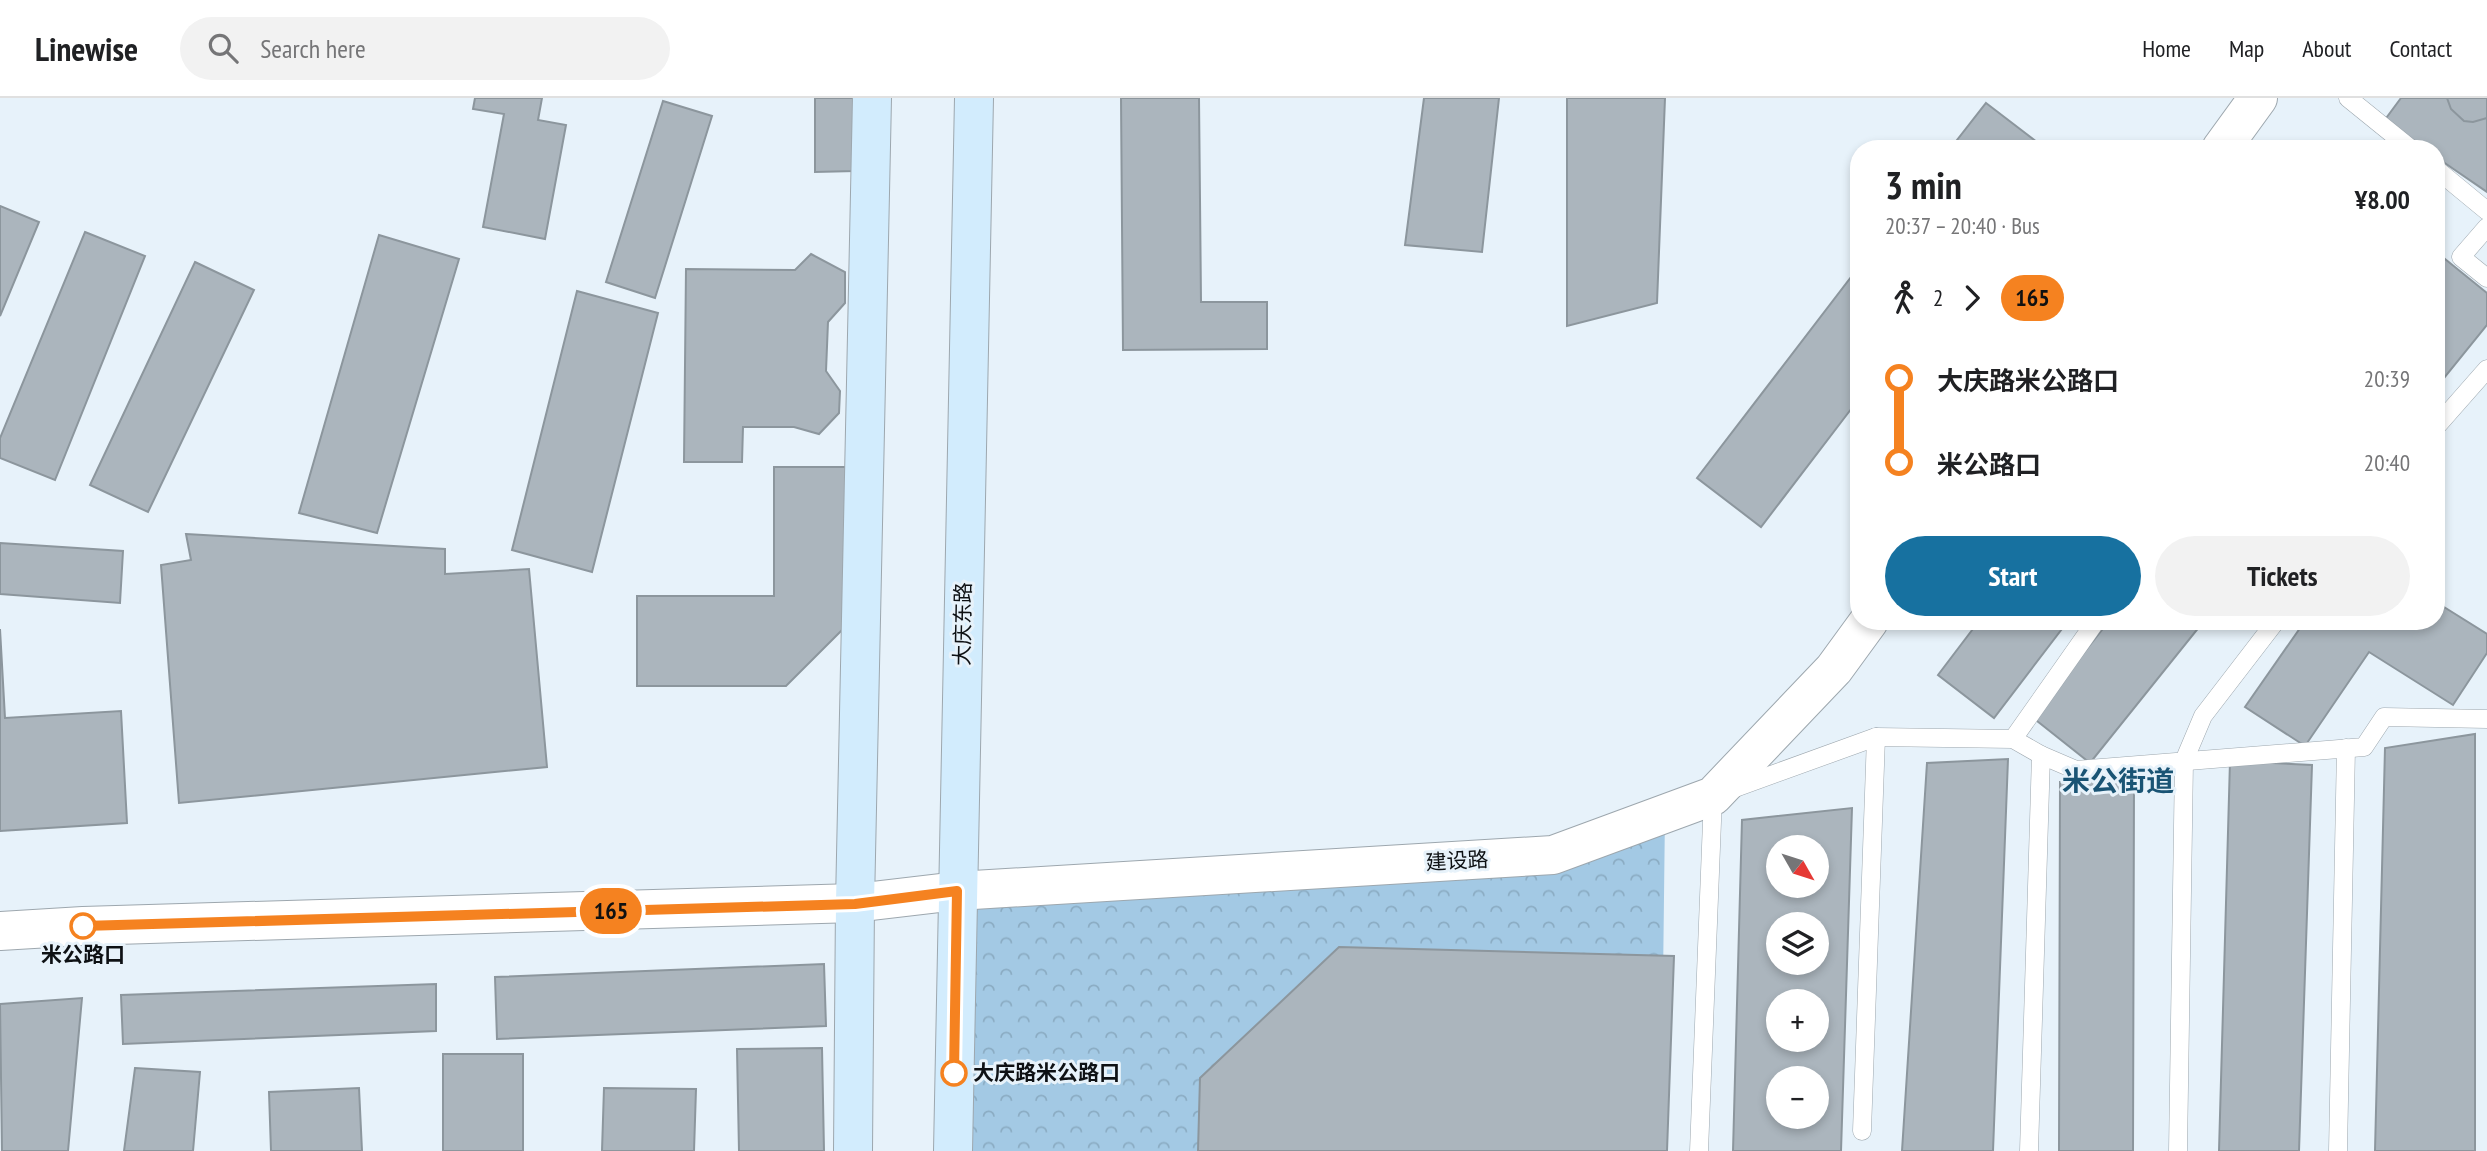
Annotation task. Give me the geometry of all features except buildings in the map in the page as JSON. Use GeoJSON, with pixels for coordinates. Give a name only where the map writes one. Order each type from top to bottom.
{"type":"FeatureCollection","features":[{"type":"Feature","properties":{"kind":"main road"},"geometry":{"type":"LineString","coordinates":[[853,1151],[855,904],[872,98]]}},
{"type":"Feature","properties":{"kind":"main road","name":"大庆东路"},"geometry":{"type":"LineString","coordinates":[[953,1151],[974,98]]}},
{"type":"Feature","properties":{"kind":"street"},"geometry":{"type":"LineString","coordinates":[[2228,140],[2258,98]]}},
{"type":"Feature","properties":{"kind":"street","name":"建设路"},"geometry":{"type":"LineString","coordinates":[[0,931],[97,925],[855,904],[957,891],[1553,855],[1713,796],[1834,669],[1862,630]]}},
{"type":"Feature","properties":{"kind":"lane"},"geometry":{"type":"LineString","coordinates":[[2348,98],[2399,140]]}},
{"type":"Feature","properties":{"kind":"lane"},"geometry":{"type":"LineString","coordinates":[[2445,176],[2487,211]]}},
{"type":"Feature","properties":{"kind":"lane"},"geometry":{"type":"LineString","coordinates":[[2487,227],[2460,257],[2487,278]]}},
{"type":"Feature","properties":{"kind":"lane"},"geometry":{"type":"LineString","coordinates":[[2445,417],[2487,369]]}},
{"type":"Feature","properties":{"kind":"lane"},"geometry":{"type":"LineString","coordinates":[[2013,739],[2090,630]]}},
{"type":"Feature","properties":{"kind":"lane"},"geometry":{"type":"LineString","coordinates":[[2178,1151],[2184,761],[2203,716],[2269,630]]}},
{"type":"Feature","properties":{"kind":"lane"},"geometry":{"type":"LineString","coordinates":[[1699,1151],[1713,796],[1876,737],[2013,739],[2076,770],[2364,747],[2384,717],[2487,719]]}},
{"type":"Feature","properties":{"kind":"lane"},"geometry":{"type":"LineString","coordinates":[[1862,1131],[1876,737]]}},
{"type":"Feature","properties":{"kind":"lane"},"geometry":{"type":"LineString","coordinates":[[2337,1151],[2346,748]]}},
{"type":"Feature","properties":{"kind":"lane"},"geometry":{"type":"LineString","coordinates":[[2029,1151],[2041,755]]}},
{"type":"Feature","properties":{"kind":"green space"},"geometry":{"type":"Polygon","coordinates":[[[1665,813],[1661,1151],[953,1151],[957,891],[1553,855],[1665,813]]]}},
{"type":"Feature","properties":{"kind":"bus line","name":"165"},"geometry":{"type":"LineString","coordinates":[[83,926],[855,904],[957,891],[954,1073]]}},
{"type":"Feature","properties":{"kind":"place","name":"米公路口"},"geometry":{"type":"Point","coordinates":[83,926]}},
{"type":"Feature","properties":{"kind":"place","name":"大庆路米公路口"},"geometry":{"type":"Point","coordinates":[954,1073]}},
{"type":"Feature","properties":{"kind":"district","name":"米公街道"},"geometry":{"type":"Point","coordinates":[2118,781]}}]}
